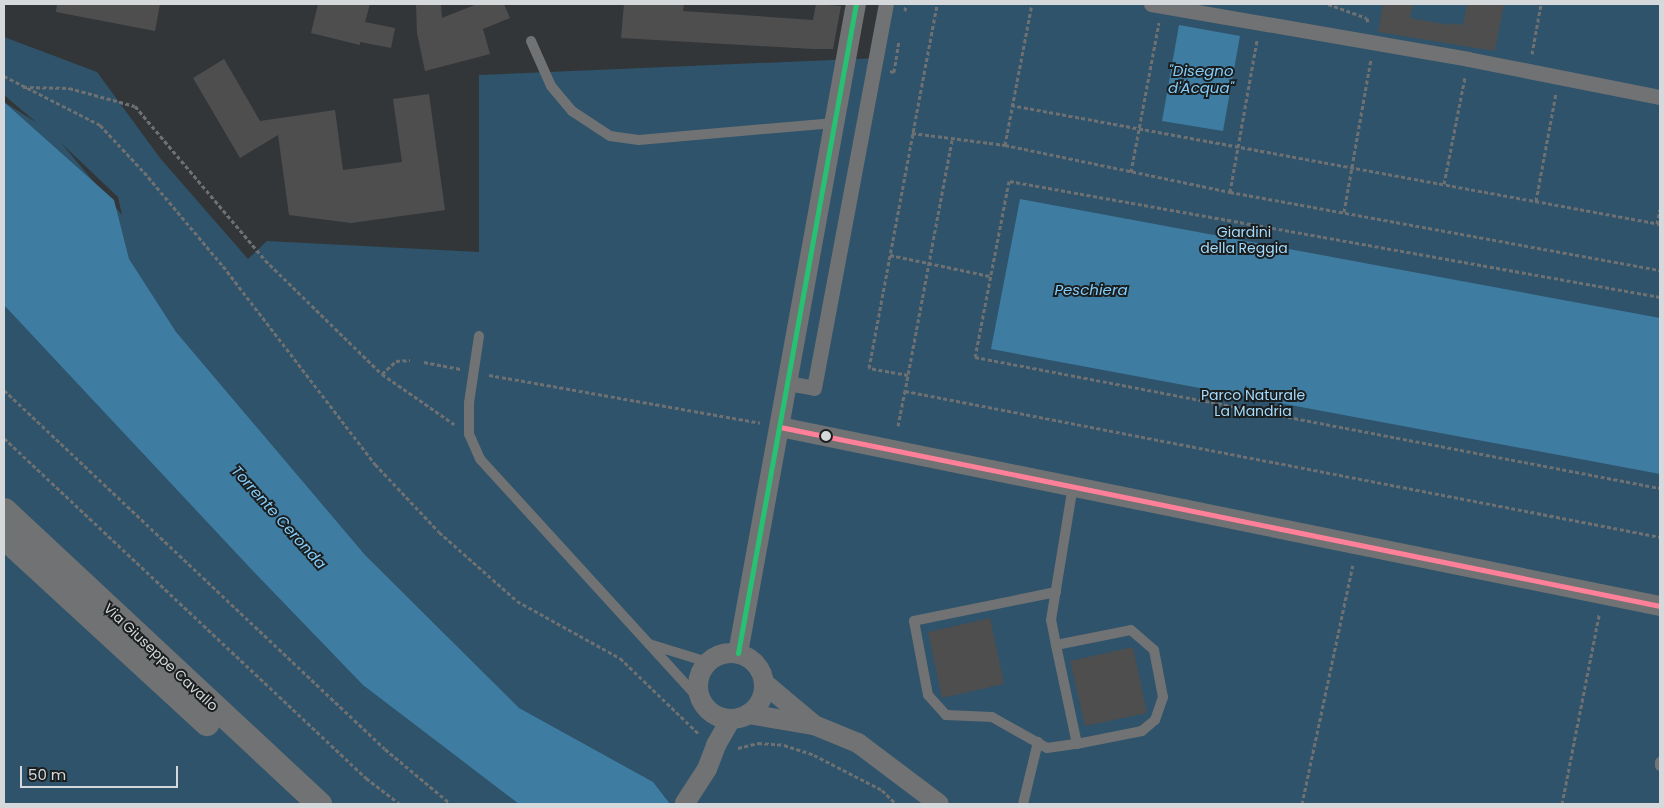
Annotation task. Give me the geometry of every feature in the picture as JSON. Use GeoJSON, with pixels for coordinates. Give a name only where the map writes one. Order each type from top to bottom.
{"type":"FeatureCollection","features":[{"type":"Feature","properties":{"kind":"street"},"geometry":{"type":"LineString","coordinates":[[738,653],[856,4]]}},
{"type":"Feature","properties":{"kind":"street"},"geometry":{"type":"LineString","coordinates":[[787,383],[814,388],[886,4]]}},
{"type":"Feature","properties":{"kind":"street"},"geometry":{"type":"LineString","coordinates":[[1157,5],[1468,59],[1660,97]]}},
{"type":"Feature","properties":{"kind":"street"},"geometry":{"type":"LineString","coordinates":[[780,427],[1660,606]]}},
{"type":"Feature","properties":{"kind":"street","name":"Via Giuseppe Cavallo"},"geometry":{"type":"LineString","coordinates":[[4,510],[319,804]]}},
{"type":"Feature","properties":{"kind":"street","name":"Via Giuseppe Cavallo"},"geometry":{"type":"LineString","coordinates":[[4,537],[295,804]]}},
{"type":"Feature","properties":{"kind":"street"},"geometry":{"type":"LineString","coordinates":[[814,725],[764,683],[756,664],[738,653],[721,654],[707,662],[698,681],[723,712],[814,725],[858,743],[939,804]]}},
{"type":"Feature","properties":{"kind":"street"},"geometry":{"type":"LineString","coordinates":[[723,712],[761,701],[764,683]]}},
{"type":"Feature","properties":{"kind":"street"},"geometry":{"type":"LineString","coordinates":[[685,803],[707,769],[716,745],[723,712]]}},
{"type":"Feature","properties":{"kind":"lane"},"geometry":{"type":"LineString","coordinates":[[531,41],[551,86],[572,111],[610,136],[639,140],[834,123]]}},
{"type":"Feature","properties":{"kind":"lane"},"geometry":{"type":"LineString","coordinates":[[479,336],[473,372],[469,434],[480,459],[648,644],[723,712]]}},
{"type":"Feature","properties":{"kind":"lane"},"geometry":{"type":"LineString","coordinates":[[1073,486],[1051,620],[1077,744]]}},
{"type":"Feature","properties":{"kind":"lane"},"geometry":{"type":"LineString","coordinates":[[1056,592],[914,621],[928,695],[946,715],[992,718],[1047,748],[1142,731],[1154,720],[1163,698],[1154,650],[1131,630],[1056,645]]}},
{"type":"Feature","properties":{"kind":"lane"},"geometry":{"type":"LineString","coordinates":[[648,644],[707,662]]}},
{"type":"Feature","properties":{"kind":"lane"},"geometry":{"type":"LineString","coordinates":[[1018,804],[1024,800],[1038,742]]}},
{"type":"Feature","properties":{"kind":"path"},"geometry":{"type":"LineString","coordinates":[[908,375],[869,368],[937,4]]}},
{"type":"Feature","properties":{"kind":"path"},"geometry":{"type":"LineString","coordinates":[[1005,145],[1011,105],[1032,4]]}},
{"type":"Feature","properties":{"kind":"path"},"geometry":{"type":"LineString","coordinates":[[1328,4],[1367,18],[1369,27]]}},
{"type":"Feature","properties":{"kind":"path"},"geometry":{"type":"LineString","coordinates":[[1541,4],[1531,54],[1541,56]]}},
{"type":"Feature","properties":{"kind":"path"},"geometry":{"type":"LineString","coordinates":[[1131,172],[1157,5]]}},
{"type":"Feature","properties":{"kind":"path"},"geometry":{"type":"LineString","coordinates":[[1230,192],[1260,24]]}},
{"type":"Feature","properties":{"kind":"path"},"geometry":{"type":"LineString","coordinates":[[1344,212],[1374,43]]}},
{"type":"Feature","properties":{"kind":"path"},"geometry":{"type":"LineString","coordinates":[[1444,184],[1468,59]]}},
{"type":"Feature","properties":{"kind":"path"},"geometry":{"type":"LineString","coordinates":[[4,76],[100,125],[144,172],[223,266],[374,464],[439,532],[517,601],[620,658],[696,732],[716,745],[731,750],[758,743],[784,745],[814,755],[882,790],[896,804]]}},
{"type":"Feature","properties":{"kind":"path"},"geometry":{"type":"LineString","coordinates":[[1536,201],[1559,77]]}},
{"type":"Feature","properties":{"kind":"path"},"geometry":{"type":"LineString","coordinates":[[21,86],[68,88],[135,106],[265,260],[382,374],[469,434]]}},
{"type":"Feature","properties":{"kind":"path"},"geometry":{"type":"LineString","coordinates":[[1011,105],[1659,224],[1660,209]]}},
{"type":"Feature","properties":{"kind":"path"},"geometry":{"type":"LineString","coordinates":[[912,133],[952,140],[1005,145],[1230,192],[1660,270]]}},
{"type":"Feature","properties":{"kind":"path"},"geometry":{"type":"LineString","coordinates":[[898,426],[952,140]]}},
{"type":"Feature","properties":{"kind":"path"},"geometry":{"type":"LineString","coordinates":[[1660,298],[1009,181],[975,357],[1660,488]]}},
{"type":"Feature","properties":{"kind":"path"},"geometry":{"type":"LineString","coordinates":[[890,255],[990,276]]}},
{"type":"Feature","properties":{"kind":"path"},"geometry":{"type":"LineString","coordinates":[[382,374],[396,361],[410,360]]}},
{"type":"Feature","properties":{"kind":"path"},"geometry":{"type":"LineString","coordinates":[[424,362],[755,423]]}},
{"type":"Feature","properties":{"kind":"path"},"geometry":{"type":"LineString","coordinates":[[4,390],[385,749],[451,804]]}},
{"type":"Feature","properties":{"kind":"path"},"geometry":{"type":"LineString","coordinates":[[905,391],[1660,537]]}},
{"type":"Feature","properties":{"kind":"path"},"geometry":{"type":"LineString","coordinates":[[4,438],[366,778],[400,804]]}},
{"type":"Feature","properties":{"kind":"path"},"geometry":{"type":"LineString","coordinates":[[1302,804],[1357,544]]}},
{"type":"Feature","properties":{"kind":"path"},"geometry":{"type":"LineString","coordinates":[[1562,804],[1603,594]]}},
{"type":"Feature","properties":{"kind":"green space","name":"Parco Naturale La Mandria"},"geometry":{"type":"Polygon","coordinates":[[[886,4],[1660,4],[1660,804],[4,804],[4,102],[37,123],[4,95],[4,37],[97,72],[160,158],[248,259],[267,241],[479,252],[479,75],[878,58],[886,4]],[[61,143],[122,215],[118,197],[61,143]]]}},
{"type":"Feature","properties":{"kind":"water","name":"\"Disegno d'Acqua\""},"geometry":{"type":"Polygon","coordinates":[[[1179,25],[1240,36],[1223,131],[1162,121],[1179,25]]]}},
{"type":"Feature","properties":{"kind":"water","name":"Torrente Ceronda"},"geometry":{"type":"Polygon","coordinates":[[[4,102],[114,200],[129,259],[176,332],[365,555],[519,708],[653,782],[670,804],[519,804],[363,685],[253,571],[4,305],[4,102]]]}},
{"type":"Feature","properties":{"kind":"water","name":"Peschiera"},"geometry":{"type":"Polygon","coordinates":[[[1020,199],[1660,318],[1660,474],[991,349],[1020,199]]]}},
{"type":"Feature","properties":{"kind":"building"},"geometry":{"type":"Polygon","coordinates":[[[57,4],[160,4],[155,31],[56,12],[57,4]]]}},
{"type":"Feature","properties":{"kind":"building"},"geometry":{"type":"Polygon","coordinates":[[[318,4],[370,4],[365,22],[395,28],[391,48],[360,42],[360,45],[311,33],[318,4]]]}},
{"type":"Feature","properties":{"kind":"building"},"geometry":{"type":"Polygon","coordinates":[[[416,4],[441,4],[442,18],[477,4],[504,4],[510,18],[483,29],[490,54],[425,71],[417,33],[416,4]]]}},
{"type":"Feature","properties":{"kind":"building"},"geometry":{"type":"Polygon","coordinates":[[[624,4],[684,4],[683,11],[813,20],[816,4],[841,6],[833,49],[813,49],[621,38],[624,4]]]}},
{"type":"Feature","properties":{"kind":"building"},"geometry":{"type":"Polygon","coordinates":[[[1383,4],[1413,4],[1410,18],[1449,25],[1450,23],[1463,25],[1467,4],[1504,4],[1495,51],[1378,32],[1383,4]]]}},
{"type":"Feature","properties":{"kind":"building"},"geometry":{"type":"Polygon","coordinates":[[[224,59],[260,121],[335,110],[343,170],[402,162],[393,99],[429,94],[445,210],[351,223],[289,215],[278,135],[240,158],[193,78],[224,59]]]}},
{"type":"Feature","properties":{"kind":"building"},"geometry":{"type":"Polygon","coordinates":[[[990,618],[1004,684],[942,698],[928,632],[990,618]]]}},
{"type":"Feature","properties":{"kind":"building"},"geometry":{"type":"Polygon","coordinates":[[[1133,647],[1147,713],[1085,726],[1070,661],[1133,647]]]}},
{"type":"Feature","properties":{"kind":"transit line"},"geometry":{"type":"LineString","coordinates":[[738,653],[856,4]]}},
{"type":"Feature","properties":{"kind":"transit line"},"geometry":{"type":"LineString","coordinates":[[780,427],[1660,606]]}},
{"type":"Feature","properties":{"kind":"park label","name":"Giardini della Reggia"},"geometry":{"type":"Point","coordinates":[1244,240]}}]}
